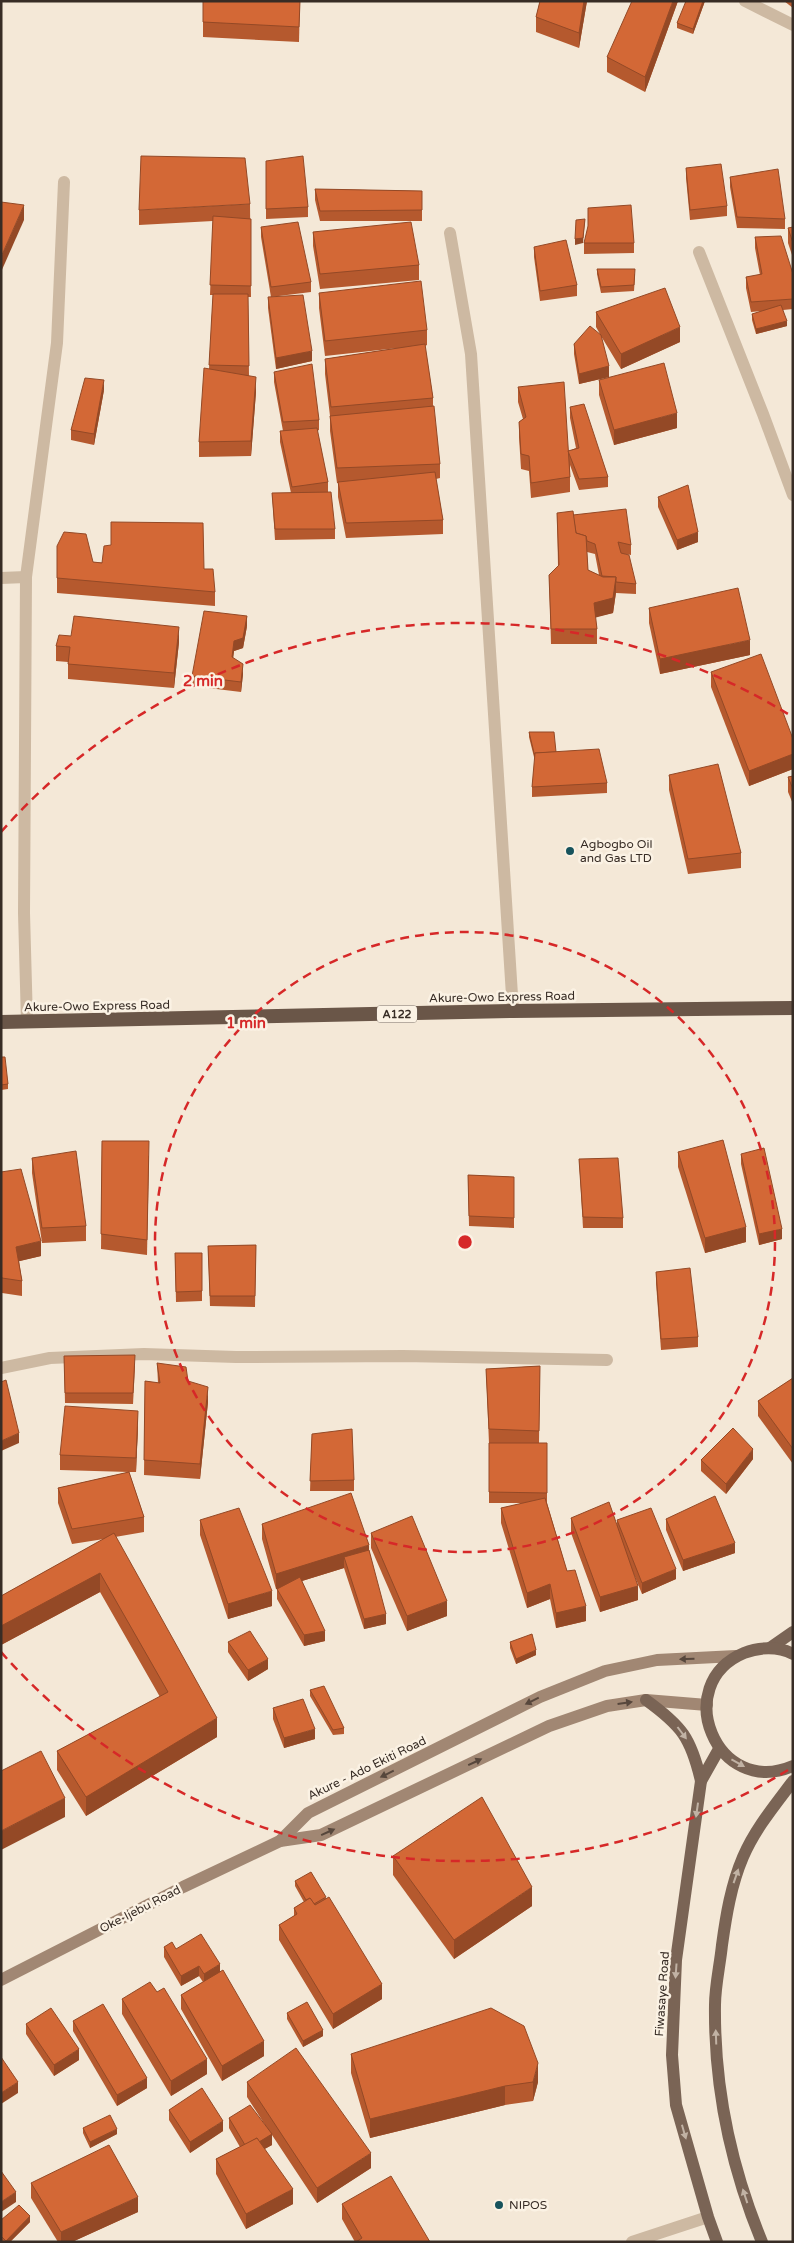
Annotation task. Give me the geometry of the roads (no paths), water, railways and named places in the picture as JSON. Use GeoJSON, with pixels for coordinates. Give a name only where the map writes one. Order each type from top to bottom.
{"type":"FeatureCollection","features":[{"type":"Feature","properties":{"kind":"highway","name":"Akure-Owo Express Road"},"geometry":{"type":"LineString","coordinates":[[1,1022],[513,1011],[793,1008]]}},
{"type":"Feature","properties":{"kind":"main road"},"geometry":{"type":"LineString","coordinates":[[770,1648],[793,1632]]}},
{"type":"Feature","properties":{"kind":"main road"},"geometry":{"type":"LineString","coordinates":[[793,1654],[770,1648],[752,1650],[736,1656],[722,1668],[712,1682],[706,1717],[710,1734],[719,1749],[732,1761],[748,1769],[766,1772],[783,1770],[793,1766]]}},
{"type":"Feature","properties":{"kind":"main road","name":"Akure - Ado Ekiti Road"},"geometry":{"type":"LineString","coordinates":[[280,1841],[308,1813],[540,1698],[605,1672],[657,1660],[736,1656]]}},
{"type":"Feature","properties":{"kind":"main road"},"geometry":{"type":"LineString","coordinates":[[280,1841],[321,1835],[549,1726],[607,1706],[646,1700],[707,1705]]}},
{"type":"Feature","properties":{"kind":"main road"},"geometry":{"type":"LineString","coordinates":[[646,1700],[667,1715],[684,1734],[694,1751],[701,1781]]}},
{"type":"Feature","properties":{"kind":"main road","name":"Fiwasaye Road"},"geometry":{"type":"LineString","coordinates":[[717,2242],[676,2105],[672,2055],[676,1960],[701,1781],[719,1749]]}},
{"type":"Feature","properties":{"kind":"main road"},"geometry":{"type":"LineString","coordinates":[[762,2242],[739,2178],[720,2096],[715,2004],[727,1912],[732,1889],[743,1857],[760,1827],[793,1781]]}},
{"type":"Feature","properties":{"kind":"main road","name":"Oke-Ijebu Road"},"geometry":{"type":"LineString","coordinates":[[1,1980],[184,1887],[280,1841]]}},
{"type":"Feature","properties":{"kind":"street"},"geometry":{"type":"LineString","coordinates":[[745,1],[793,25]]}},
{"type":"Feature","properties":{"kind":"street"},"geometry":{"type":"LineString","coordinates":[[27,1022],[24,913],[26,577],[57,343],[64,182]]}},
{"type":"Feature","properties":{"kind":"street"},"geometry":{"type":"LineString","coordinates":[[450,233],[471,354],[482,502],[513,1011]]}},
{"type":"Feature","properties":{"kind":"street"},"geometry":{"type":"LineString","coordinates":[[699,252],[764,414],[793,495]]}},
{"type":"Feature","properties":{"kind":"street"},"geometry":{"type":"LineString","coordinates":[[1,578],[26,577]]}},
{"type":"Feature","properties":{"kind":"street"},"geometry":{"type":"LineString","coordinates":[[1,1368],[50,1358],[144,1354],[236,1357],[403,1356],[607,1360]]}},
{"type":"Feature","properties":{"kind":"street"},"geometry":{"type":"LineString","coordinates":[[632,2242],[708,2217]]}},
{"type":"Feature","properties":{"kind":"place","name":"Agbogbo Oil and Gas LTD"},"geometry":{"type":"Point","coordinates":[570,851]}},
{"type":"Feature","properties":{"kind":"place","name":"NIPOS"},"geometry":{"type":"Point","coordinates":[499,2205]}}]}
